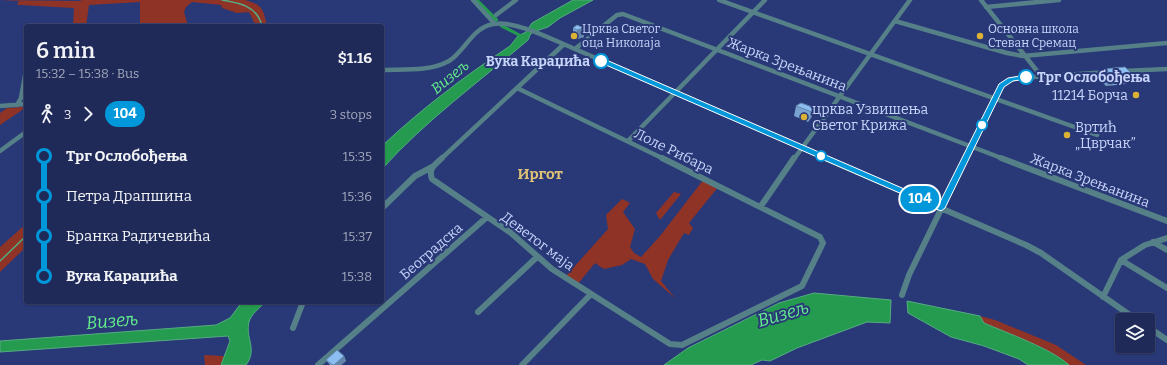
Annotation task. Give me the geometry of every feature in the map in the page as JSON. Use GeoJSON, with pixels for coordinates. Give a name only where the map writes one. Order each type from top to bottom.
{"type":"FeatureCollection","features":[{"type":"Feature","properties":{"kind":"street"},"geometry":{"type":"LineString","coordinates":[[473,0],[495,24]]}},
{"type":"Feature","properties":{"kind":"street"},"geometry":{"type":"LineString","coordinates":[[496,15],[516,0]]}},
{"type":"Feature","properties":{"kind":"street"},"geometry":{"type":"LineString","coordinates":[[719,0],[1097,135]]}},
{"type":"Feature","properties":{"kind":"street"},"geometry":{"type":"LineString","coordinates":[[628,141],[765,0]]}},
{"type":"Feature","properties":{"kind":"street"},"geometry":{"type":"LineString","coordinates":[[761,206],[802,147],[910,0]]}},
{"type":"Feature","properties":{"kind":"street"},"geometry":{"type":"LineString","coordinates":[[981,0],[1023,56],[1041,76]]}},
{"type":"Feature","properties":{"kind":"street"},"geometry":{"type":"LineString","coordinates":[[986,7],[1059,0]]}},
{"type":"Feature","properties":{"kind":"street","name":"Жарка Зрењанина"},"geometry":{"type":"LineString","coordinates":[[575,50],[617,14],[623,14],[1167,222]]}},
{"type":"Feature","properties":{"kind":"street"},"geometry":{"type":"LineString","coordinates":[[895,21],[1007,53],[1023,56],[1167,43]]}},
{"type":"Feature","properties":{"kind":"street"},"geometry":{"type":"LineString","coordinates":[[384,70],[429,67],[444,63],[455,56],[479,29],[495,24],[506,24],[563,44],[1034,249],[1127,313]]}},
{"type":"Feature","properties":{"kind":"street"},"geometry":{"type":"LineString","coordinates":[[384,206],[415,176],[432,167],[563,44]]}},
{"type":"Feature","properties":{"kind":"street"},"geometry":{"type":"LineString","coordinates":[[902,295],[941,208],[995,98],[1002,86],[1007,81],[1018,78],[1041,76],[1167,68]]}},
{"type":"Feature","properties":{"kind":"street"},"geometry":{"type":"LineString","coordinates":[[17,105],[21,98],[24,81]]}},
{"type":"Feature","properties":{"kind":"street","name":"Лоле Рибара"},"geometry":{"type":"LineString","coordinates":[[516,88],[761,206],[820,237],[823,243],[802,286]]}},
{"type":"Feature","properties":{"kind":"street"},"geometry":{"type":"LineString","coordinates":[[0,106],[24,104]]}},
{"type":"Feature","properties":{"kind":"street"},"geometry":{"type":"LineString","coordinates":[[0,151],[24,133]]}},
{"type":"Feature","properties":{"kind":"street","name":"Деветог маја"},"geometry":{"type":"LineString","coordinates":[[432,167],[430,176],[435,181],[511,233],[537,257],[665,342],[679,346],[802,286]]}},
{"type":"Feature","properties":{"kind":"street","name":"Београдска"},"geometry":{"type":"LineString","coordinates":[[318,365],[487,217]]}},
{"type":"Feature","properties":{"kind":"street"},"geometry":{"type":"LineString","coordinates":[[1103,296],[1121,260],[1131,252],[1153,242],[1167,238]]}},
{"type":"Feature","properties":{"kind":"street"},"geometry":{"type":"LineString","coordinates":[[1153,242],[1167,250]]}},
{"type":"Feature","properties":{"kind":"street"},"geometry":{"type":"LineString","coordinates":[[478,312],[537,257]]}},
{"type":"Feature","properties":{"kind":"street"},"geometry":{"type":"LineString","coordinates":[[1121,260],[1167,288]]}},
{"type":"Feature","properties":{"kind":"street"},"geometry":{"type":"LineString","coordinates":[[522,365],[591,294]]}},
{"type":"Feature","properties":{"kind":"street"},"geometry":{"type":"LineString","coordinates":[[293,328],[302,304]]}},
{"type":"Feature","properties":{"kind":"street"},"geometry":{"type":"LineString","coordinates":[[1155,332],[1167,340]]}},
{"type":"Feature","properties":{"kind":"shaded area"},"geometry":{"type":"Polygon","coordinates":[[[0,0],[245,0],[261,8],[266,24],[255,24],[249,12],[237,13],[222,8],[221,5],[192,2],[186,7],[184,12],[187,24],[140,24],[140,2],[89,5],[86,24],[73,24],[74,8],[17,5],[19,1],[0,0]]]}},
{"type":"Feature","properties":{"kind":"shaded area"},"geometry":{"type":"Polygon","coordinates":[[[24,107],[0,125],[0,113],[7,108],[24,107]]]}},
{"type":"Feature","properties":{"kind":"shaded area"},"geometry":{"type":"Polygon","coordinates":[[[704,179],[719,186],[689,223],[693,228],[689,235],[684,233],[668,260],[661,281],[675,298],[653,279],[645,264],[631,259],[622,265],[604,269],[595,263],[577,285],[565,277],[608,229],[606,215],[622,199],[630,203],[623,212],[635,229],[630,247],[634,253],[641,257],[660,236],[704,179]]]}},
{"type":"Feature","properties":{"kind":"shaded area"},"geometry":{"type":"Polygon","coordinates":[[[674,192],[681,194],[660,220],[656,213],[674,192]]]}},
{"type":"Feature","properties":{"kind":"shaded area"},"geometry":{"type":"Polygon","coordinates":[[[24,226],[24,249],[0,272],[0,247],[24,226]]]}},
{"type":"Feature","properties":{"kind":"shaded area"},"geometry":{"type":"Polygon","coordinates":[[[980,316],[995,320],[1056,345],[1086,365],[1069,365],[1041,347],[984,323],[980,316]]]}},
{"type":"Feature","properties":{"kind":"shaded area"},"geometry":{"type":"Polygon","coordinates":[[[204,355],[224,356],[221,365],[205,365],[204,355]]]}},
{"type":"Feature","properties":{"kind":"water"},"geometry":{"type":"Polygon","coordinates":[[[573,0],[593,0],[560,18],[548,27],[533,32],[528,40],[416,134],[384,167],[384,144],[444,93],[510,46],[518,36],[526,32],[532,23],[573,0]]]}},
{"type":"Feature","properties":{"kind":"water","name":"Визељ"},"geometry":{"type":"Polygon","coordinates":[[[814,293],[891,300],[890,323],[867,322],[797,348],[770,361],[762,360],[751,365],[664,365],[688,348],[779,303],[814,293]]]}},
{"type":"Feature","properties":{"kind":"water"},"geometry":{"type":"Polygon","coordinates":[[[907,301],[980,316],[984,323],[1041,347],[1069,365],[1028,365],[1019,359],[984,346],[951,337],[908,313],[907,301]]]}},
{"type":"Feature","properties":{"kind":"water"},"geometry":{"type":"Polygon","coordinates":[[[240,304],[263,304],[249,322],[248,328],[251,354],[246,365],[221,365],[230,341],[228,336],[0,352],[0,341],[216,325],[230,318],[240,304]]]}},
{"type":"Feature","properties":{"kind":"building"},"geometry":{"type":"Polygon","coordinates":[[[577,25],[584,28],[577,30],[573,28],[577,25]]]}},
{"type":"Feature","properties":{"kind":"building"},"geometry":{"type":"Polygon","coordinates":[[[1125,67],[1133,75],[1113,76],[1105,69],[1125,67]]]}},
{"type":"Feature","properties":{"kind":"building"},"geometry":{"type":"Polygon","coordinates":[[[801,103],[815,108],[812,112],[796,106],[801,103]]]}},
{"type":"Feature","properties":{"kind":"building"},"geometry":{"type":"Polygon","coordinates":[[[337,350],[344,356],[333,365],[326,360],[337,350]]]}},
{"type":"Feature","properties":{"kind":"waterway"},"geometry":{"type":"LineString","coordinates":[[222,0],[241,4],[252,10],[260,19],[261,24]]}},
{"type":"Feature","properties":{"kind":"waterway"},"geometry":{"type":"LineString","coordinates":[[476,0],[496,20]]}},
{"type":"Feature","properties":{"kind":"waterway"},"geometry":{"type":"LineString","coordinates":[[502,26],[524,37]]}},
{"type":"Feature","properties":{"kind":"waterway"},"geometry":{"type":"LineString","coordinates":[[0,261],[24,238]]}},
{"type":"Feature","properties":{"kind":"bus line","name":"104"},"geometry":{"type":"LineString","coordinates":[[601,61],[941,208],[1002,86],[1007,81],[1026,77]]}},
{"type":"Feature","properties":{"kind":"place","name":"Црква Светог оца Николаја"},"geometry":{"type":"Point","coordinates":[574,36]}},
{"type":"Feature","properties":{"kind":"place","name":"Основна школа Стеван Сремац"},"geometry":{"type":"Point","coordinates":[980,36]}},
{"type":"Feature","properties":{"kind":"place","name":"Вука Караџића"},"geometry":{"type":"Point","coordinates":[601,61]}},
{"type":"Feature","properties":{"kind":"place","name":"Трг Ослобођења"},"geometry":{"type":"Point","coordinates":[1026,77]}},
{"type":"Feature","properties":{"kind":"place","name":"11214 Борча"},"geometry":{"type":"Point","coordinates":[1136,95]}},
{"type":"Feature","properties":{"kind":"place","name":"црква Узвишења Светог Крижа"},"geometry":{"type":"Point","coordinates":[804,117]}},
{"type":"Feature","properties":{"kind":"place","name":"Вртић „Цврчак”"},"geometry":{"type":"Point","coordinates":[1067,135]}},
{"type":"Feature","properties":{"kind":"district","name":"Иргот"},"geometry":{"type":"Point","coordinates":[540,174]}}]}
